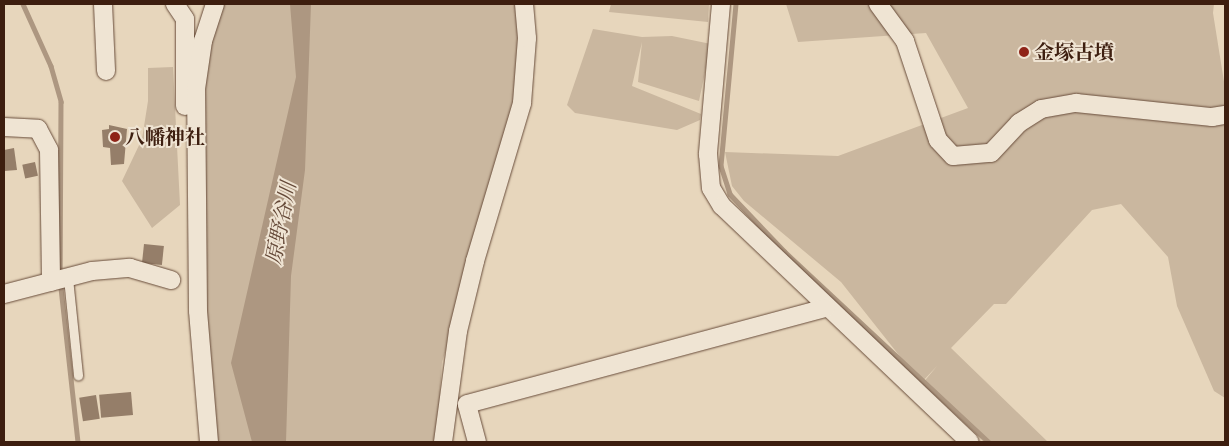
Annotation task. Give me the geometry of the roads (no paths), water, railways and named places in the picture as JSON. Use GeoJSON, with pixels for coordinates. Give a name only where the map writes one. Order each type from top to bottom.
{"type":"FeatureCollection","features":[{"type":"Feature","properties":{"kind":"street"},"geometry":{"type":"LineString","coordinates":[[103,4],[106,71]]}},
{"type":"Feature","properties":{"kind":"street"},"geometry":{"type":"LineString","coordinates":[[175,4],[185,19],[184,104],[195,127]]}},
{"type":"Feature","properties":{"kind":"street"},"geometry":{"type":"LineString","coordinates":[[210,442],[198,311],[195,127],[196,89],[202,49],[215,4]]}},
{"type":"Feature","properties":{"kind":"street"},"geometry":{"type":"LineString","coordinates":[[443,442],[458,331],[474,261],[522,103],[527,38],[524,4]]}},
{"type":"Feature","properties":{"kind":"street"},"geometry":{"type":"LineString","coordinates":[[721,4],[708,154],[711,188],[722,206],[826,308],[970,442]]}},
{"type":"Feature","properties":{"kind":"street"},"geometry":{"type":"LineString","coordinates":[[878,4],[905,41],[938,140],[953,156],[991,153],[1019,123],[1041,109],[1076,103],[1212,117],[1225,115]]}},
{"type":"Feature","properties":{"kind":"street"},"geometry":{"type":"LineString","coordinates":[[4,127],[38,129],[48,150],[59,280]]}},
{"type":"Feature","properties":{"kind":"street"},"geometry":{"type":"LineString","coordinates":[[4,294],[59,280],[130,268],[171,280]]}},
{"type":"Feature","properties":{"kind":"street"},"geometry":{"type":"LineString","coordinates":[[477,442],[467,404],[826,308]]}},
{"type":"Feature","properties":{"kind":"lane"},"geometry":{"type":"LineString","coordinates":[[59,280],[78,375]]}},
{"type":"Feature","properties":{"kind":"water","name":"原野谷川"},"geometry":{"type":"Polygon","coordinates":[[[290,4],[311,4],[305,170],[291,276],[286,442],[252,442],[231,363],[296,77],[290,4]]]}},
{"type":"Feature","properties":{"kind":"waterway"},"geometry":{"type":"LineString","coordinates":[[23,4],[51,66],[61,102],[60,269]]}},
{"type":"Feature","properties":{"kind":"waterway"},"geometry":{"type":"LineString","coordinates":[[736,4],[721,166],[730,194],[784,251],[989,442]]}},
{"type":"Feature","properties":{"kind":"waterway"},"geometry":{"type":"LineString","coordinates":[[61,288],[78,442]]}},
{"type":"Feature","properties":{"kind":"place","name":"金塚古墳"},"geometry":{"type":"Point","coordinates":[1024,52]}},
{"type":"Feature","properties":{"kind":"place","name":"八幡神社"},"geometry":{"type":"Point","coordinates":[115,137]}}]}
